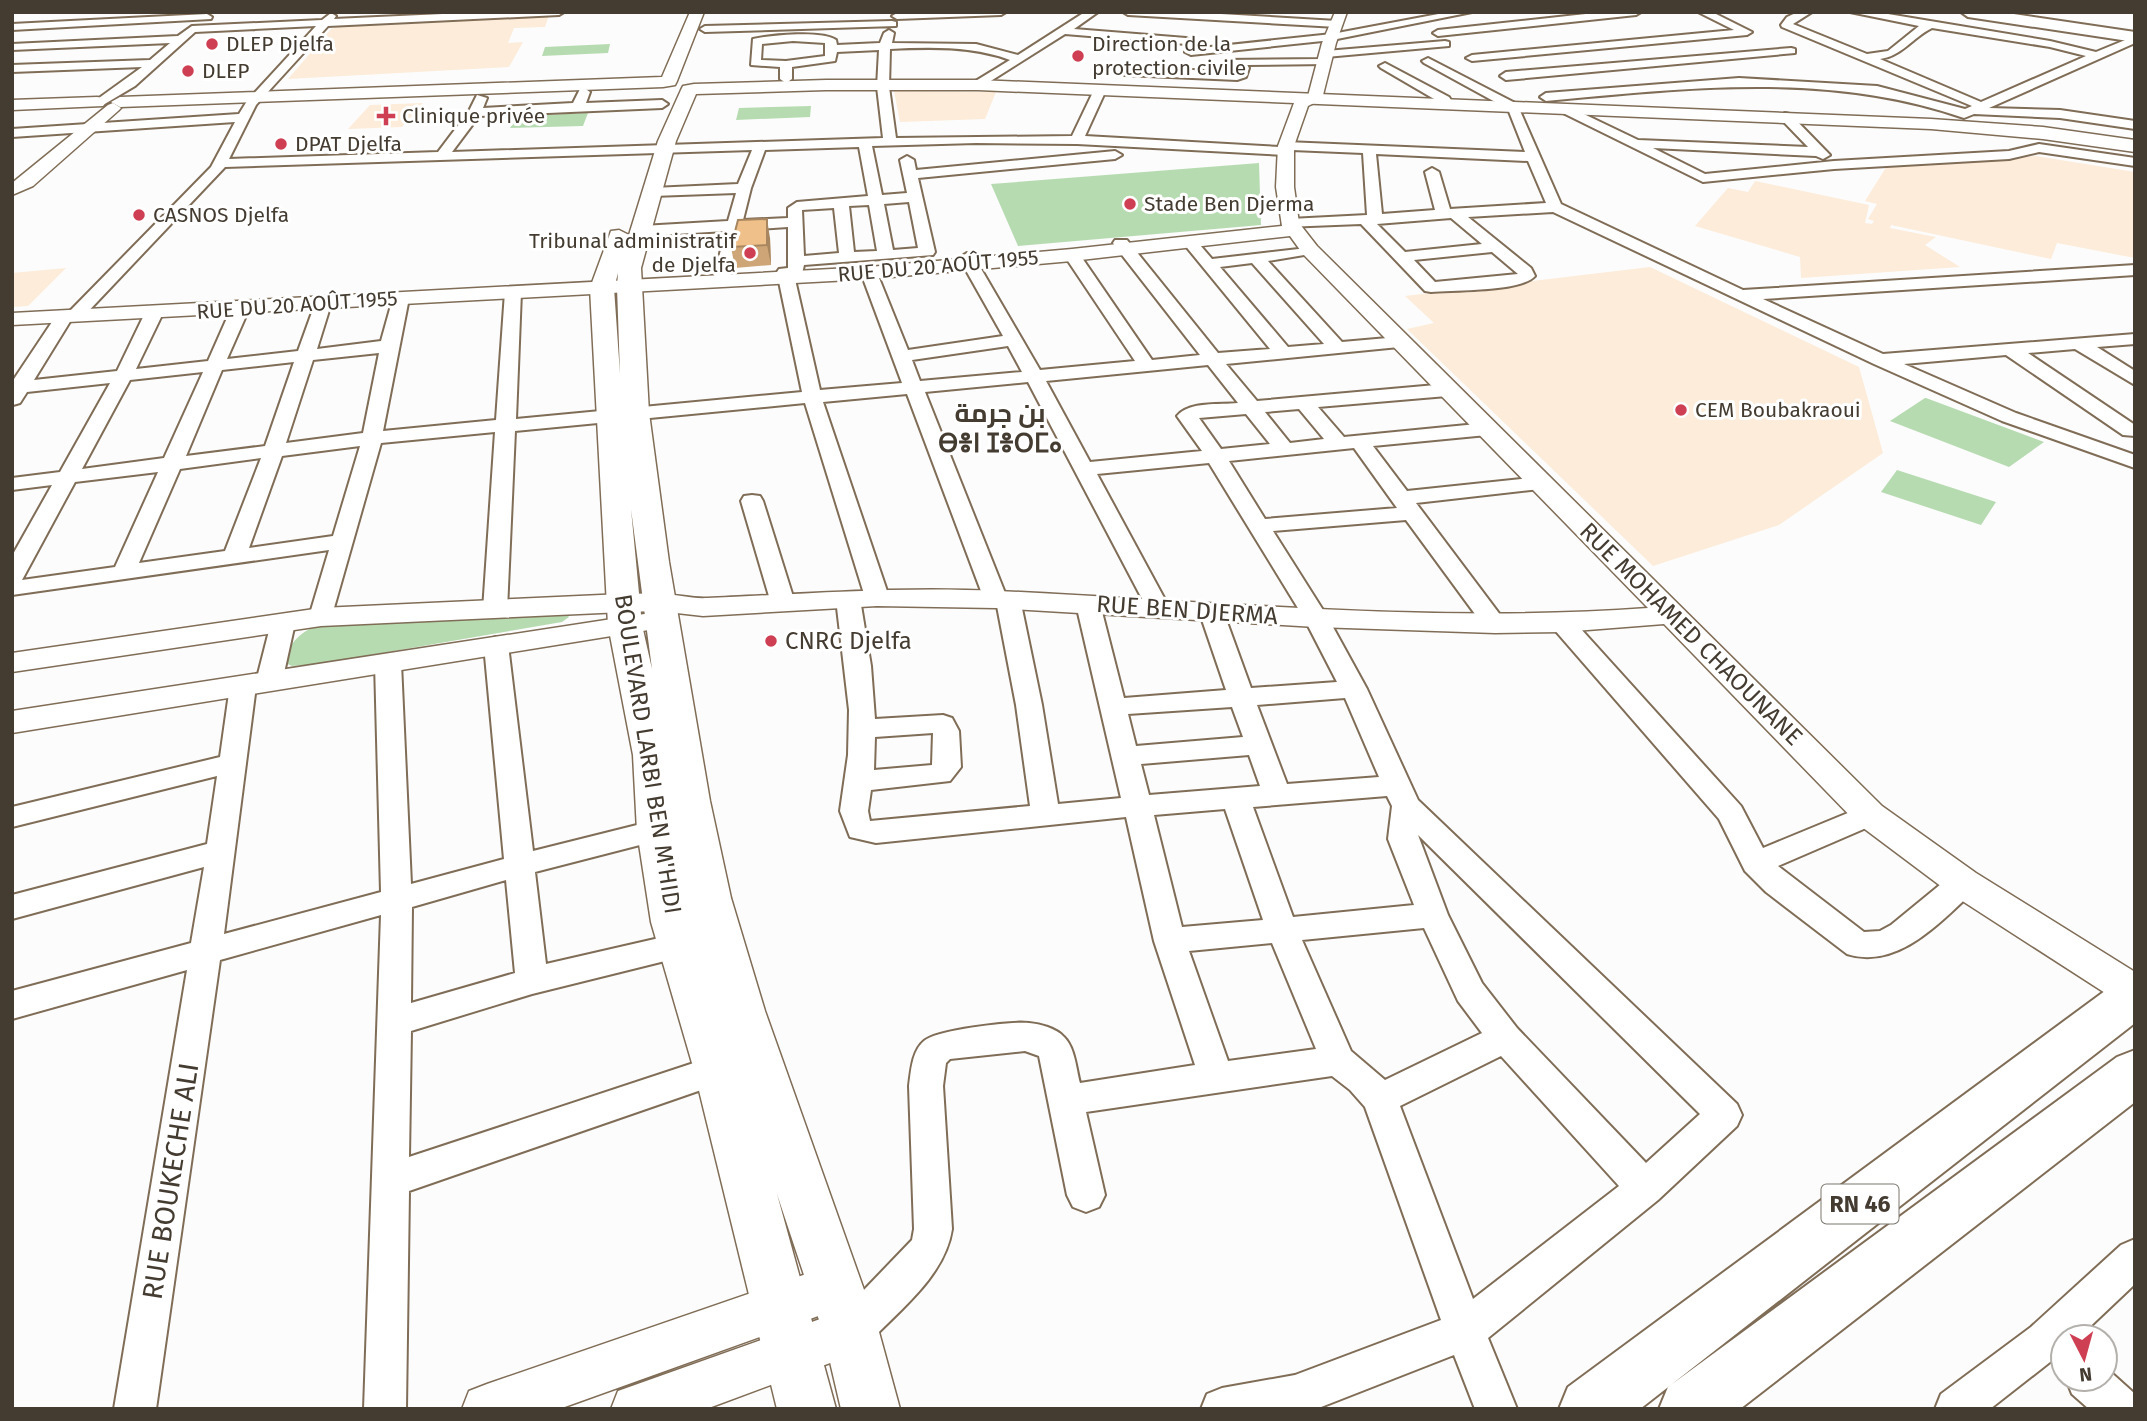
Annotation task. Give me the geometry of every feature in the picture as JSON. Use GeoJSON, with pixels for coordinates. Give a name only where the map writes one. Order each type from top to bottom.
{"type":"FeatureCollection","features":[{"type":"Feature","properties":{"kind":"main road"},"geometry":{"type":"LineString","coordinates":[[1968,12],[2135,36]]}},
{"type":"Feature","properties":{"kind":"main road"},"geometry":{"type":"LineString","coordinates":[[2000,12],[2135,36]]}},
{"type":"Feature","properties":{"kind":"main road"},"geometry":{"type":"LineString","coordinates":[[609,285],[642,231],[653,191],[656,150],[706,18]]}},
{"type":"Feature","properties":{"kind":"main road"},"geometry":{"type":"LineString","coordinates":[[679,84],[706,18]]}},
{"type":"Feature","properties":{"kind":"main road"},"geometry":{"type":"LineString","coordinates":[[481,99],[581,100],[679,84],[786,71],[883,81]]}},
{"type":"Feature","properties":{"kind":"main road"},"geometry":{"type":"LineString","coordinates":[[12,105],[249,107],[481,99],[679,84],[883,81],[1304,88],[1508,104]]}},
{"type":"Feature","properties":{"kind":"main road"},"geometry":{"type":"LineString","coordinates":[[983,83],[1100,90],[1304,88],[1508,104],[1547,98],[1967,112],[2135,143]]}},
{"type":"Feature","properties":{"kind":"main road"},"geometry":{"type":"LineString","coordinates":[[1547,98],[1785,117],[2002,129],[2135,143]]}},
{"type":"Feature","properties":{"kind":"main road"},"geometry":{"type":"LineString","coordinates":[[12,113],[105,105]]}},
{"type":"Feature","properties":{"kind":"main road","name":"BOULEVARD LARBI BEN M'HIDI"},"geometry":{"type":"LineString","coordinates":[[656,150],[609,285],[623,414],[654,612],[652,755],[657,831],[673,922],[718,1070],[807,1409]]}},
{"type":"Feature","properties":{"kind":"main road"},"geometry":{"type":"LineString","coordinates":[[654,612],[710,898],[746,1024],[843,1309],[872,1409]]}},
{"type":"Feature","properties":{"kind":"main road","name":"RN 46"},"geometry":{"type":"LineString","coordinates":[[1590,1409],[2132,995]]}},
{"type":"Feature","properties":{"kind":"main road","name":"RN 46"},"geometry":{"type":"LineString","coordinates":[[1690,1409],[2135,1072]]}},
{"type":"Feature","properties":{"kind":"street"},"geometry":{"type":"LineString","coordinates":[[15,392],[69,316],[220,163],[249,107],[335,12]]}},
{"type":"Feature","properties":{"kind":"street"},"geometry":{"type":"LineString","coordinates":[[192,29],[559,12]]}},
{"type":"Feature","properties":{"kind":"street"},"geometry":{"type":"LineString","coordinates":[[706,18],[792,30],[828,38],[832,49],[829,61],[786,71],[755,63],[757,41],[792,30],[896,18],[1002,12]]}},
{"type":"Feature","properties":{"kind":"street"},"geometry":{"type":"LineString","coordinates":[[983,83],[1093,12]]}},
{"type":"Feature","properties":{"kind":"street"},"geometry":{"type":"LineString","coordinates":[[1128,12],[1205,16],[1224,26],[1330,26],[1401,22],[1467,12]]}},
{"type":"Feature","properties":{"kind":"street"},"geometry":{"type":"LineString","coordinates":[[1401,22],[1439,12]]}},
{"type":"Feature","properties":{"kind":"street"},"geometry":{"type":"LineString","coordinates":[[1325,58],[1606,45],[1747,32],[1703,12]]}},
{"type":"Feature","properties":{"kind":"street"},"geometry":{"type":"LineString","coordinates":[[1807,12],[1791,19],[1786,25],[1866,58],[1967,112]]}},
{"type":"Feature","properties":{"kind":"street"},"geometry":{"type":"LineString","coordinates":[[1855,12],[2050,44],[2098,56]]}},
{"type":"Feature","properties":{"kind":"street"},"geometry":{"type":"LineString","coordinates":[[12,26],[30,13]]}},
{"type":"Feature","properties":{"kind":"street"},"geometry":{"type":"LineString","coordinates":[[1426,35],[1635,14]]}},
{"type":"Feature","properties":{"kind":"street"},"geometry":{"type":"LineString","coordinates":[[12,26],[209,15]]}},
{"type":"Feature","properties":{"kind":"street"},"geometry":{"type":"LineString","coordinates":[[12,180],[65,131],[132,87],[131,83],[209,15]]}},
{"type":"Feature","properties":{"kind":"street"},"geometry":{"type":"LineString","coordinates":[[1062,31],[1188,47],[1330,26],[1356,15]]}},
{"type":"Feature","properties":{"kind":"street"},"geometry":{"type":"LineString","coordinates":[[1188,47],[1205,16]]}},
{"type":"Feature","properties":{"kind":"street"},"geometry":{"type":"LineString","coordinates":[[1497,16],[1517,24]]}},
{"type":"Feature","properties":{"kind":"street"},"geometry":{"type":"LineString","coordinates":[[790,271],[847,258],[927,252],[910,175],[896,142],[883,81],[885,48],[896,18]]}},
{"type":"Feature","properties":{"kind":"street"},"geometry":{"type":"LineString","coordinates":[[1401,22],[1703,178],[1834,165],[2010,155],[2039,148],[2135,162]]}},
{"type":"Feature","properties":{"kind":"street"},"geometry":{"type":"LineString","coordinates":[[1665,25],[1699,37]]}},
{"type":"Feature","properties":{"kind":"street"},"geometry":{"type":"LineString","coordinates":[[1865,25],[1915,32]]}},
{"type":"Feature","properties":{"kind":"street"},"geometry":{"type":"LineString","coordinates":[[1866,58],[1892,54],[1915,32],[1929,25]]}},
{"type":"Feature","properties":{"kind":"street"},"geometry":{"type":"LineString","coordinates":[[1188,47],[1224,26],[1330,26]]}},
{"type":"Feature","properties":{"kind":"street"},"geometry":{"type":"LineString","coordinates":[[1304,88],[1325,58],[1330,26]]}},
{"type":"Feature","properties":{"kind":"street"},"geometry":{"type":"LineString","coordinates":[[1298,234],[1285,187],[1286,148],[1304,88],[1330,26]]}},
{"type":"Feature","properties":{"kind":"street"},"geometry":{"type":"LineString","coordinates":[[1967,112],[2098,56],[2135,36]]}},
{"type":"Feature","properties":{"kind":"street"},"geometry":{"type":"LineString","coordinates":[[12,47],[181,39]]}},
{"type":"Feature","properties":{"kind":"street"},"geometry":{"type":"LineString","coordinates":[[1606,45],[1689,84]]}},
{"type":"Feature","properties":{"kind":"street"},"geometry":{"type":"LineString","coordinates":[[832,49],[976,46],[1019,59]]}},
{"type":"Feature","properties":{"kind":"street"},"geometry":{"type":"LineString","coordinates":[[1188,47],[1209,59],[1245,63],[1304,88]]}},
{"type":"Feature","properties":{"kind":"street"},"geometry":{"type":"LineString","coordinates":[[2113,49],[2135,54]]}},
{"type":"Feature","properties":{"kind":"street"},"geometry":{"type":"LineString","coordinates":[[1506,76],[1791,51]]}},
{"type":"Feature","properties":{"kind":"street"},"geometry":{"type":"LineString","coordinates":[[1304,88],[1325,58]]}},
{"type":"Feature","properties":{"kind":"street"},"geometry":{"type":"LineString","coordinates":[[1428,61],[1508,104],[1556,207]]}},
{"type":"Feature","properties":{"kind":"street"},"geometry":{"type":"LineString","coordinates":[[12,69],[155,63]]}},
{"type":"Feature","properties":{"kind":"street"},"geometry":{"type":"LineString","coordinates":[[1125,71],[1237,76],[1241,75],[1245,63]]}},
{"type":"Feature","properties":{"kind":"street"},"geometry":{"type":"LineString","coordinates":[[1385,66],[1445,100]]}},
{"type":"Feature","properties":{"kind":"street"},"geometry":{"type":"LineString","coordinates":[[1547,98],[1689,84],[1739,82],[1864,88],[1967,112],[2060,114],[2135,125]]}},
{"type":"Feature","properties":{"kind":"street"},"geometry":{"type":"LineString","coordinates":[[1077,140],[1100,90]]}},
{"type":"Feature","properties":{"kind":"street"},"geometry":{"type":"LineString","coordinates":[[441,157],[481,99]]}},
{"type":"Feature","properties":{"kind":"street"},"geometry":{"type":"LineString","coordinates":[[13,189],[27,182],[85,130],[105,105]]}},
{"type":"Feature","properties":{"kind":"street"},"geometry":{"type":"LineString","coordinates":[[12,136],[85,130],[249,107]]}},
{"type":"Feature","properties":{"kind":"street"},"geometry":{"type":"LineString","coordinates":[[1785,117],[1834,165]]}},
{"type":"Feature","properties":{"kind":"street"},"geometry":{"type":"LineString","coordinates":[[220,163],[1048,139],[1201,147],[1369,149],[1534,157]]}},
{"type":"Feature","properties":{"kind":"street"},"geometry":{"type":"LineString","coordinates":[[1048,139],[1064,160]]}},
{"type":"Feature","properties":{"kind":"street"},"geometry":{"type":"LineString","coordinates":[[865,143],[886,256]]}},
{"type":"Feature","properties":{"kind":"street"},"geometry":{"type":"LineString","coordinates":[[1633,143],[1820,152]]}},
{"type":"Feature","properties":{"kind":"street"},"geometry":{"type":"LineString","coordinates":[[722,276],[744,188],[760,146]]}},
{"type":"Feature","properties":{"kind":"street"},"geometry":{"type":"LineString","coordinates":[[910,175],[1201,147]]}},
{"type":"Feature","properties":{"kind":"street"},"geometry":{"type":"LineString","coordinates":[[1369,149],[1370,220],[1431,287],[1517,280],[1527,276],[1525,271],[1495,247],[1450,216],[1432,172]]}},
{"type":"Feature","properties":{"kind":"street"},"geometry":{"type":"LineString","coordinates":[[653,191],[744,188]]}},
{"type":"Feature","properties":{"kind":"street"},"geometry":{"type":"LineString","coordinates":[[877,597],[812,396],[790,271],[795,208],[800,204],[915,197]]}},
{"type":"Feature","properties":{"kind":"street"},"geometry":{"type":"LineString","coordinates":[[841,201],[847,258]]}},
{"type":"Feature","properties":{"kind":"street"},"geometry":{"type":"LineString","coordinates":[[1208,264],[1256,257],[1298,234],[1370,220],[1556,207],[1880,360],[2009,417],[2135,462]]}},
{"type":"Feature","properties":{"kind":"street"},"geometry":{"type":"LineString","coordinates":[[642,231],[795,222]]}},
{"type":"Feature","properties":{"kind":"street","name":"RUE DU 20 AOÛT 1955"},"geometry":{"type":"LineString","coordinates":[[12,319],[323,304],[790,271],[869,273],[1123,246],[1298,234]]}},
{"type":"Feature","properties":{"kind":"street","name":"RUE DU 20 AOÛT 1955"},"geometry":{"type":"LineString","coordinates":[[609,285],[790,271],[1072,255],[1123,246],[1298,234]]}},
{"type":"Feature","properties":{"kind":"street","name":"RUE MOHAMED CHAOUNANE"},"geometry":{"type":"LineString","coordinates":[[1298,234],[1399,342],[1870,815],[1963,883],[2132,995]]}},
{"type":"Feature","properties":{"kind":"street"},"geometry":{"type":"LineString","coordinates":[[1189,241],[1283,353]]}},
{"type":"Feature","properties":{"kind":"street"},"geometry":{"type":"LineString","coordinates":[[1123,246],[1285,450]]}},
{"type":"Feature","properties":{"kind":"street"},"geometry":{"type":"LineString","coordinates":[[1401,257],[1495,247]]}},
{"type":"Feature","properties":{"kind":"street"},"geometry":{"type":"LineString","coordinates":[[1072,255],[1147,365]]}},
{"type":"Feature","properties":{"kind":"street"},"geometry":{"type":"LineString","coordinates":[[1256,257],[1338,348]]}},
{"type":"Feature","properties":{"kind":"street"},"geometry":{"type":"LineString","coordinates":[[967,261],[1034,376],[1157,607]]}},
{"type":"Feature","properties":{"kind":"street"},"geometry":{"type":"LineString","coordinates":[[1740,295],[2135,270]]}},
{"type":"Feature","properties":{"kind":"street"},"geometry":{"type":"LineString","coordinates":[[869,273],[913,387],[1002,599],[1029,705],[1046,815]]}},
{"type":"Feature","properties":{"kind":"street"},"geometry":{"type":"LineString","coordinates":[[495,610],[513,292]]}},
{"type":"Feature","properties":{"kind":"street"},"geometry":{"type":"LineString","coordinates":[[321,617],[372,438],[389,346],[401,299]]}},
{"type":"Feature","properties":{"kind":"street"},"geometry":{"type":"LineString","coordinates":[[235,556],[323,304]]}},
{"type":"Feature","properties":{"kind":"street"},"geometry":{"type":"LineString","coordinates":[[124,572],[240,309]]}},
{"type":"Feature","properties":{"kind":"street"},"geometry":{"type":"LineString","coordinates":[[12,578],[124,375],[154,313]]}},
{"type":"Feature","properties":{"kind":"street"},"geometry":{"type":"LineString","coordinates":[[1880,360],[2135,339]]}},
{"type":"Feature","properties":{"kind":"street"},"geometry":{"type":"LineString","coordinates":[[901,356],[1013,340]]}},
{"type":"Feature","properties":{"kind":"street"},"geometry":{"type":"LineString","coordinates":[[12,484],[372,438],[1399,342]]}},
{"type":"Feature","properties":{"kind":"street"},"geometry":{"type":"LineString","coordinates":[[2080,344],[2135,379]]}},
{"type":"Feature","properties":{"kind":"street"},"geometry":{"type":"LineString","coordinates":[[15,392],[124,375],[389,346]]}},
{"type":"Feature","properties":{"kind":"street"},"geometry":{"type":"LineString","coordinates":[[2008,348],[2133,431]]}},
{"type":"Feature","properties":{"kind":"street"},"geometry":{"type":"LineString","coordinates":[[1223,1409],[1295,1396],[1465,1331],[1645,1188],[1724,1115],[1402,796],[1354,689],[1316,618],[1187,415],[1447,390]]}},
{"type":"Feature","properties":{"kind":"street"},"geometry":{"type":"LineString","coordinates":[[1303,402],[1350,444],[1406,505],[1494,624]]}},
{"type":"Feature","properties":{"kind":"street"},"geometry":{"type":"LineString","coordinates":[[1084,469],[1487,429]]}},
{"type":"Feature","properties":{"kind":"street"},"geometry":{"type":"LineString","coordinates":[[2067,439],[2133,431]]}},
{"type":"Feature","properties":{"kind":"street"},"geometry":{"type":"LineString","coordinates":[[1259,526],[1540,483]]}},
{"type":"Feature","properties":{"kind":"street"},"geometry":{"type":"LineString","coordinates":[[752,500],[783,603]]}},
{"type":"Feature","properties":{"kind":"street"},"geometry":{"type":"LineString","coordinates":[[12,588],[341,542]]}},
{"type":"Feature","properties":{"kind":"street","name":"RUE BEN DJERMA"},"geometry":{"type":"LineString","coordinates":[[654,612],[877,597],[1002,599],[1316,618],[1494,624],[1562,623],[1671,615]]}},
{"type":"Feature","properties":{"kind":"street"},"geometry":{"type":"LineString","coordinates":[[848,599],[858,652],[864,729],[852,807],[853,818],[860,830],[876,832],[1139,806],[1277,796],[1402,796]]}},
{"type":"Feature","properties":{"kind":"street"},"geometry":{"type":"LineString","coordinates":[[1088,604],[1170,941],[1216,1077]]}},
{"type":"Feature","properties":{"kind":"street"},"geometry":{"type":"LineString","coordinates":[[12,663],[321,617],[495,610],[654,612]]}},
{"type":"Feature","properties":{"kind":"street"},"geometry":{"type":"LineString","coordinates":[[1211,611],[1277,796]]}},
{"type":"Feature","properties":{"kind":"street"},"geometry":{"type":"LineString","coordinates":[[12,722],[496,645],[654,612]]}},
{"type":"Feature","properties":{"kind":"street","name":"RUE BOUKECHE ALI"},"geometry":{"type":"LineString","coordinates":[[135,1409],[222,851],[233,763],[256,684],[283,623]]}},
{"type":"Feature","properties":{"kind":"street"},"geometry":{"type":"LineString","coordinates":[[1562,623],[1731,813],[1756,863],[1777,884],[1858,945],[1874,947],[1894,940],[1963,883]]}},
{"type":"Feature","properties":{"kind":"street"},"geometry":{"type":"LineString","coordinates":[[496,645],[532,981]]}},
{"type":"Feature","properties":{"kind":"street"},"geometry":{"type":"LineString","coordinates":[[385,1409],[397,901],[388,663]]}},
{"type":"Feature","properties":{"kind":"street"},"geometry":{"type":"LineString","coordinates":[[1114,707],[1354,689]]}},
{"type":"Feature","properties":{"kind":"street"},"geometry":{"type":"LineString","coordinates":[[858,781],[940,774],[947,767],[946,731],[943,724],[864,729]]}},
{"type":"Feature","properties":{"kind":"street"},"geometry":{"type":"LineString","coordinates":[[1126,756],[1259,745]]}},
{"type":"Feature","properties":{"kind":"street"},"geometry":{"type":"LineString","coordinates":[[12,817],[233,763]]}},
{"type":"Feature","properties":{"kind":"street"},"geometry":{"type":"LineString","coordinates":[[1402,796],[1403,839],[1433,915],[1470,992],[1505,1038],[1645,1188]]}},
{"type":"Feature","properties":{"kind":"street"},"geometry":{"type":"LineString","coordinates":[[1236,800],[1282,930],[1338,1061],[1362,1079],[1380,1099],[1496,1409]]}},
{"type":"Feature","properties":{"kind":"street"},"geometry":{"type":"LineString","coordinates":[[1756,863],[1870,815]]}},
{"type":"Feature","properties":{"kind":"street"},"geometry":{"type":"LineString","coordinates":[[12,1005],[521,865],[657,831]]}},
{"type":"Feature","properties":{"kind":"street"},"geometry":{"type":"LineString","coordinates":[[12,907],[222,851]]}},
{"type":"Feature","properties":{"kind":"street"},"geometry":{"type":"LineString","coordinates":[[1170,941],[1433,915]]}},
{"type":"Feature","properties":{"kind":"street"},"geometry":{"type":"LineString","coordinates":[[394,1023],[532,981],[681,945]]}},
{"type":"Feature","properties":{"kind":"street"},"geometry":{"type":"LineString","coordinates":[[487,1409],[785,1330],[843,1309],[890,1287],[925,1255],[932,1241],[926,1086],[929,1063],[933,1053],[942,1046],[1025,1037],[1037,1038],[1051,1044],[1055,1049],[1086,1195]]}},
{"type":"Feature","properties":{"kind":"street"},"geometry":{"type":"LineString","coordinates":[[1380,1099],[1505,1038]]}},
{"type":"Feature","properties":{"kind":"street"},"geometry":{"type":"LineString","coordinates":[[1066,1100],[1338,1061]]}},
{"type":"Feature","properties":{"kind":"street"},"geometry":{"type":"LineString","coordinates":[[390,1180],[718,1070]]}},
{"type":"Feature","properties":{"kind":"street"},"geometry":{"type":"LineString","coordinates":[[2077,1323],[2135,1258]]}},
{"type":"Feature","properties":{"kind":"street"},"geometry":{"type":"LineString","coordinates":[[654,1406],[785,1330]]}},
{"type":"Feature","properties":{"kind":"street"},"geometry":{"type":"LineString","coordinates":[[1956,1409],[2049,1352]]}},
{"type":"Feature","properties":{"kind":"street"},"geometry":{"type":"LineString","coordinates":[[2102,1393],[2120,1409]]}},
{"type":"Feature","properties":{"kind":"shaded area"},"geometry":{"type":"Polygon","coordinates":[[[549,15],[545,27],[514,28],[508,43],[523,42],[509,67],[288,79],[331,29],[345,25],[549,15]]]}},
{"type":"Feature","properties":{"kind":"shaded area"},"geometry":{"type":"Polygon","coordinates":[[[894,91],[996,92],[985,119],[900,122],[894,91]]]}},
{"type":"Feature","properties":{"kind":"shaded area","name":"Clinique privée"},"geometry":{"type":"Polygon","coordinates":[[[423,103],[402,127],[348,129],[370,105],[423,103]]]}},
{"type":"Feature","properties":{"kind":"shaded area"},"geometry":{"type":"Polygon","coordinates":[[[2036,156],[2135,172],[2135,258],[2057,243],[2051,259],[1891,225],[1890,228],[1936,237],[1925,245],[1960,267],[1801,278],[1800,257],[1695,226],[1728,188],[1748,192],[1755,181],[1869,205],[1865,223],[1872,224],[1874,221],[1868,219],[1877,204],[1865,201],[1887,166],[2036,156]]]}},
{"type":"Feature","properties":{"kind":"shaded area","name":"CEM Boubakraoui"},"geometry":{"type":"Polygon","coordinates":[[[1650,267],[1859,367],[1883,453],[1779,525],[1653,566],[1407,329],[1434,323],[1405,296],[1650,267]]]}},
{"type":"Feature","properties":{"kind":"shaded area"},"geometry":{"type":"Polygon","coordinates":[[[66,268],[28,306],[12,307],[12,273],[66,268]]]}},
{"type":"Feature","properties":{"kind":"green space"},"geometry":{"type":"Polygon","coordinates":[[[610,44],[608,53],[542,56],[545,47],[610,44]]]}},
{"type":"Feature","properties":{"kind":"green space"},"geometry":{"type":"Polygon","coordinates":[[[811,106],[810,117],[736,120],[739,108],[811,106]]]}},
{"type":"Feature","properties":{"kind":"green space"},"geometry":{"type":"Polygon","coordinates":[[[588,113],[583,126],[510,128],[518,116],[588,113]]]}},
{"type":"Feature","properties":{"kind":"green space","name":"Stade Ben Djerma"},"geometry":{"type":"Polygon","coordinates":[[[1259,163],[1261,225],[1018,246],[991,184],[1259,163]]]}},
{"type":"Feature","properties":{"kind":"green space"},"geometry":{"type":"Polygon","coordinates":[[[1925,398],[2044,442],[2009,467],[1890,421],[1925,398]]]}},
{"type":"Feature","properties":{"kind":"green space"},"geometry":{"type":"Polygon","coordinates":[[[1897,470],[1996,502],[1981,525],[1881,492],[1897,470]]]}},
{"type":"Feature","properties":{"kind":"green space"},"geometry":{"type":"Polygon","coordinates":[[[566,613],[569,617],[562,622],[318,664],[292,666],[283,662],[297,638],[322,625],[566,613]]]}},
{"type":"Feature","properties":{"kind":"building"},"geometry":{"type":"Polygon","coordinates":[[[767,219],[767,245],[731,247],[738,220],[767,219]]]}},
{"type":"Feature","properties":{"kind":"place","name":"DLEP Djelfa"},"geometry":{"type":"Point","coordinates":[212,44]}},
{"type":"Feature","properties":{"kind":"place","name":"Direction de la protection civile"},"geometry":{"type":"Point","coordinates":[1078,56]}},
{"type":"Feature","properties":{"kind":"place","name":"DLEP"},"geometry":{"type":"Point","coordinates":[188,71]}},
{"type":"Feature","properties":{"kind":"place","name":"Clinique privée"},"geometry":{"type":"Point","coordinates":[386,116]}},
{"type":"Feature","properties":{"kind":"place","name":"DPAT Djelfa"},"geometry":{"type":"Point","coordinates":[281,144]}},
{"type":"Feature","properties":{"kind":"place","name":"Stade Ben Djerma"},"geometry":{"type":"Point","coordinates":[1130,204]}},
{"type":"Feature","properties":{"kind":"place","name":"CASNOS Djelfa"},"geometry":{"type":"Point","coordinates":[139,215]}},
{"type":"Feature","properties":{"kind":"place","name":"Tribunal administratif de Djelfa"},"geometry":{"type":"Point","coordinates":[750,253]}},
{"type":"Feature","properties":{"kind":"place","name":"CEM Boubakraoui"},"geometry":{"type":"Point","coordinates":[1681,410]}},
{"type":"Feature","properties":{"kind":"place","name":"CNRC Djelfa"},"geometry":{"type":"Point","coordinates":[771,641]}},
{"type":"Feature","properties":{"kind":"district","name":"بن جرمة ⴱⴻⵏ ⵊⴻⵔⵎⴰ"},"geometry":{"type":"Point","coordinates":[1000,428]}}]}
